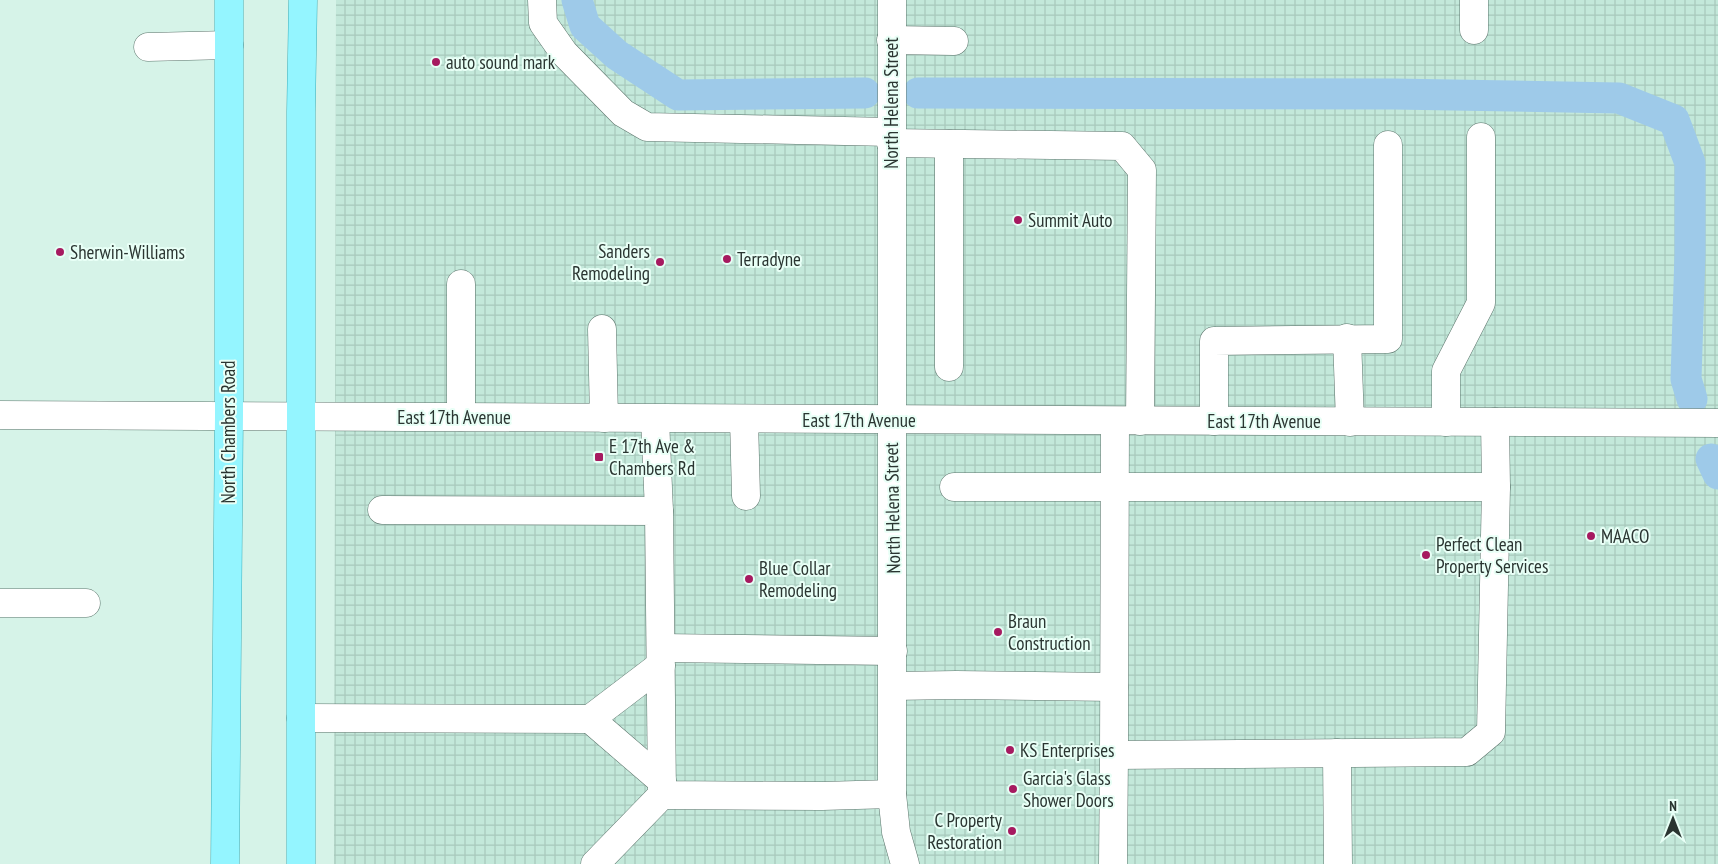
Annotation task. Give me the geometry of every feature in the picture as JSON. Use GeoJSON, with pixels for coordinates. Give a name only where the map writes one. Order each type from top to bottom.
{"type":"FeatureCollection","features":[{"type":"Feature","properties":{"kind":"main road","name":"North Chambers Road"},"geometry":{"type":"LineString","coordinates":[[225,864],[229,415],[229,0]]}},
{"type":"Feature","properties":{"kind":"main road"},"geometry":{"type":"LineString","coordinates":[[301,864],[303,0]]}},
{"type":"Feature","properties":{"kind":"street"},"geometry":{"type":"LineString","coordinates":[[542,0],[543,23],[564,53],[623,112],[647,127],[891,137],[949,144],[1122,146],[1142,170],[1127,421],[1114,486],[1113,864]]}},
{"type":"Feature","properties":{"kind":"street","name":"North Helena Street"},"geometry":{"type":"LineString","coordinates":[[892,0],[892,794],[896,832],[905,864]]}},
{"type":"Feature","properties":{"kind":"street"},"geometry":{"type":"LineString","coordinates":[[1474,0],[1474,30]]}},
{"type":"Feature","properties":{"kind":"street"},"geometry":{"type":"LineString","coordinates":[[892,40],[954,42]]}},
{"type":"Feature","properties":{"kind":"street"},"geometry":{"type":"LineString","coordinates":[[148,47],[229,45]]}},
{"type":"Feature","properties":{"kind":"street"},"geometry":{"type":"LineString","coordinates":[[1446,422],[1446,371],[1480,303],[1480,137]]}},
{"type":"Feature","properties":{"kind":"street"},"geometry":{"type":"LineString","coordinates":[[949,144],[949,367]]}},
{"type":"Feature","properties":{"kind":"street"},"geometry":{"type":"LineString","coordinates":[[1214,421],[1214,341],[1388,339],[1388,145]]}},
{"type":"Feature","properties":{"kind":"street"},"geometry":{"type":"LineString","coordinates":[[461,284],[461,417]]}},
{"type":"Feature","properties":{"kind":"street"},"geometry":{"type":"LineString","coordinates":[[602,329],[604,418]]}},
{"type":"Feature","properties":{"kind":"street"},"geometry":{"type":"LineString","coordinates":[[1347,338],[1350,422]]}},
{"type":"Feature","properties":{"kind":"street","name":"East 17th Avenue"},"geometry":{"type":"LineString","coordinates":[[0,415],[1718,423]]}},
{"type":"Feature","properties":{"kind":"street"},"geometry":{"type":"LineString","coordinates":[[595,864],[662,788],[659,511],[655,419]]}},
{"type":"Feature","properties":{"kind":"street"},"geometry":{"type":"LineString","coordinates":[[744,419],[746,496]]}},
{"type":"Feature","properties":{"kind":"street"},"geometry":{"type":"LineString","coordinates":[[1114,755],[1467,752],[1491,732],[1496,486],[1495,422]]}},
{"type":"Feature","properties":{"kind":"street"},"geometry":{"type":"LineString","coordinates":[[954,486],[1496,486]]}},
{"type":"Feature","properties":{"kind":"street"},"geometry":{"type":"LineString","coordinates":[[382,510],[659,511]]}},
{"type":"Feature","properties":{"kind":"street"},"geometry":{"type":"LineString","coordinates":[[0,603],[86,603]]}},
{"type":"Feature","properties":{"kind":"street"},"geometry":{"type":"LineString","coordinates":[[301,718],[590,719],[661,656],[893,651]]}},
{"type":"Feature","properties":{"kind":"street"},"geometry":{"type":"LineString","coordinates":[[893,686],[1114,687]]}},
{"type":"Feature","properties":{"kind":"street"},"geometry":{"type":"LineString","coordinates":[[590,719],[662,788],[822,796],[892,794]]}},
{"type":"Feature","properties":{"kind":"street"},"geometry":{"type":"LineString","coordinates":[[1336,753],[1338,864]]}},
{"type":"Feature","properties":{"kind":"shaded area"},"geometry":{"type":"Polygon","coordinates":[[[336,0],[1718,0],[1718,864],[334,864],[336,0]]]}},
{"type":"Feature","properties":{"kind":"waterway"},"geometry":{"type":"LineString","coordinates":[[577,0],[585,26],[617,55],[678,95],[865,93]]}},
{"type":"Feature","properties":{"kind":"waterway"},"geometry":{"type":"LineString","coordinates":[[918,93],[1394,94],[1619,98],[1674,120],[1690,163],[1690,254],[1686,379],[1692,399]]}},
{"type":"Feature","properties":{"kind":"waterway"},"geometry":{"type":"LineString","coordinates":[[1711,459],[1718,474]]}},
{"type":"Feature","properties":{"kind":"place","name":"auto sound mark"},"geometry":{"type":"Point","coordinates":[436,62]}},
{"type":"Feature","properties":{"kind":"place","name":"Summit Auto"},"geometry":{"type":"Point","coordinates":[1018,220]}},
{"type":"Feature","properties":{"kind":"place","name":"Sherwin-Williams"},"geometry":{"type":"Point","coordinates":[60,252]}},
{"type":"Feature","properties":{"kind":"place","name":"Terradyne"},"geometry":{"type":"Point","coordinates":[727,259]}},
{"type":"Feature","properties":{"kind":"place","name":"Sanders Remodeling"},"geometry":{"type":"Point","coordinates":[660,262]}},
{"type":"Feature","properties":{"kind":"place","name":"E 17th Ave & Chambers Rd"},"geometry":{"type":"Point","coordinates":[599,457]}},
{"type":"Feature","properties":{"kind":"place","name":"MAACO"},"geometry":{"type":"Point","coordinates":[1591,536]}},
{"type":"Feature","properties":{"kind":"place","name":"Perfect Clean Property Services"},"geometry":{"type":"Point","coordinates":[1426,555]}},
{"type":"Feature","properties":{"kind":"place","name":"Blue Collar Remodeling"},"geometry":{"type":"Point","coordinates":[749,579]}},
{"type":"Feature","properties":{"kind":"place","name":"Braun Construction"},"geometry":{"type":"Point","coordinates":[998,632]}},
{"type":"Feature","properties":{"kind":"place","name":"KS Enterprises"},"geometry":{"type":"Point","coordinates":[1010,750]}},
{"type":"Feature","properties":{"kind":"place","name":"Garcia's Glass Shower Doors"},"geometry":{"type":"Point","coordinates":[1013,789]}},
{"type":"Feature","properties":{"kind":"place","name":"C Property Restoration"},"geometry":{"type":"Point","coordinates":[1012,831]}}]}
